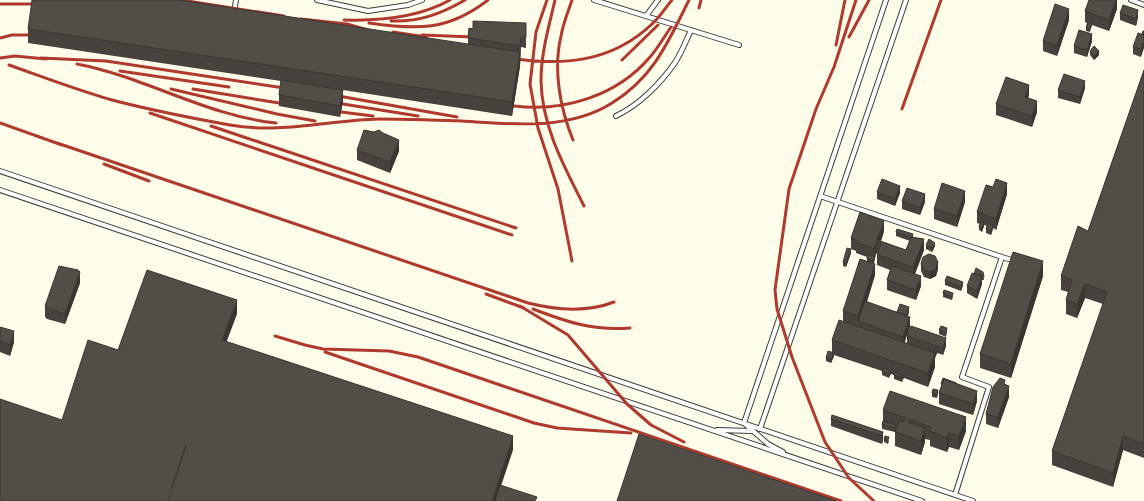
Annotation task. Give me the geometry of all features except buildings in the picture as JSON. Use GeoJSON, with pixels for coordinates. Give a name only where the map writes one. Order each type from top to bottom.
{"type":"FeatureCollection","features":[{"type":"Feature","properties":{"kind":"lane"},"geometry":{"type":"LineString","coordinates":[[233,20],[236,0]]}},
{"type":"Feature","properties":{"kind":"lane"},"geometry":{"type":"LineString","coordinates":[[317,0],[368,11],[408,5],[422,0]]}},
{"type":"Feature","properties":{"kind":"lane"},"geometry":{"type":"LineString","coordinates":[[594,0],[739,45]]}},
{"type":"Feature","properties":{"kind":"lane"},"geometry":{"type":"LineString","coordinates":[[646,16],[658,0]]}},
{"type":"Feature","properties":{"kind":"lane"},"geometry":{"type":"LineString","coordinates":[[744,424],[886,0]]}},
{"type":"Feature","properties":{"kind":"lane"},"geometry":{"type":"LineString","coordinates":[[760,429],[906,0]]}},
{"type":"Feature","properties":{"kind":"lane"},"geometry":{"type":"LineString","coordinates":[[1131,0],[1144,5]]}},
{"type":"Feature","properties":{"kind":"lane"},"geometry":{"type":"LineString","coordinates":[[616,116],[627,110],[645,96],[675,64],[692,30]]}},
{"type":"Feature","properties":{"kind":"lane"},"geometry":{"type":"LineString","coordinates":[[0,171],[973,501]]}},
{"type":"Feature","properties":{"kind":"lane"},"geometry":{"type":"LineString","coordinates":[[0,190],[922,501]]}},
{"type":"Feature","properties":{"kind":"lane"},"geometry":{"type":"LineString","coordinates":[[820,196],[1017,262]]}},
{"type":"Feature","properties":{"kind":"lane"},"geometry":{"type":"LineString","coordinates":[[955,495],[990,387],[962,377],[1002,257]]}},
{"type":"Feature","properties":{"kind":"lane"},"geometry":{"type":"LineString","coordinates":[[744,424],[768,444],[796,458]]}},
{"type":"Feature","properties":{"kind":"lane"},"geometry":{"type":"LineString","coordinates":[[707,428],[726,431],[752,431],[760,429]]}},
{"type":"Feature","properties":{"kind":"railway"},"geometry":{"type":"LineString","coordinates":[[181,0],[284,16]]}},
{"type":"Feature","properties":{"kind":"railway"},"geometry":{"type":"LineString","coordinates":[[344,20],[371,20],[399,17],[426,10],[450,0]]}},
{"type":"Feature","properties":{"kind":"railway"},"geometry":{"type":"LineString","coordinates":[[391,21],[411,20],[430,16],[465,0]]}},
{"type":"Feature","properties":{"kind":"railway"},"geometry":{"type":"LineString","coordinates":[[369,23],[402,27],[432,26],[459,18],[488,0]]}},
{"type":"Feature","properties":{"kind":"railway"},"geometry":{"type":"LineString","coordinates":[[547,0],[536,32],[530,84],[538,128],[558,189],[572,261]]}},
{"type":"Feature","properties":{"kind":"railway"},"geometry":{"type":"LineString","coordinates":[[555,0],[542,60],[542,98],[545,114],[555,146],[584,206]]}},
{"type":"Feature","properties":{"kind":"railway"},"geometry":{"type":"LineString","coordinates":[[572,0],[562,32],[559,49],[558,75],[561,102],[573,140]]}},
{"type":"Feature","properties":{"kind":"railway"},"geometry":{"type":"LineString","coordinates":[[509,58],[548,62],[585,59],[603,54],[620,47],[636,37],[655,21],[672,0]]}},
{"type":"Feature","properties":{"kind":"railway"},"geometry":{"type":"LineString","coordinates":[[9,65],[112,100],[186,117],[230,125],[267,128],[379,119],[539,124],[577,118],[595,112],[627,93],[639,82],[658,58],[689,0]]}},
{"type":"Feature","properties":{"kind":"railway"},"geometry":{"type":"LineString","coordinates":[[699,8],[701,0]]}},
{"type":"Feature","properties":{"kind":"railway"},"geometry":{"type":"LineString","coordinates":[[836,45],[845,0]]}},
{"type":"Feature","properties":{"kind":"railway"},"geometry":{"type":"LineString","coordinates":[[856,0],[834,67],[816,109],[789,189],[775,290],[777,309],[792,357],[825,442],[849,478],[874,501]]}},
{"type":"Feature","properties":{"kind":"railway"},"geometry":{"type":"LineString","coordinates":[[849,37],[869,0]]}},
{"type":"Feature","properties":{"kind":"railway"},"geometry":{"type":"LineString","coordinates":[[902,109],[941,0]]}},
{"type":"Feature","properties":{"kind":"railway"},"geometry":{"type":"LineString","coordinates":[[0,4],[33,4]]}},
{"type":"Feature","properties":{"kind":"railway"},"geometry":{"type":"LineString","coordinates":[[301,19],[347,24],[368,30]]}},
{"type":"Feature","properties":{"kind":"railway"},"geometry":{"type":"LineString","coordinates":[[622,60],[658,25]]}},
{"type":"Feature","properties":{"kind":"railway"},"geometry":{"type":"LineString","coordinates":[[514,106],[552,106],[570,103],[606,91],[637,71],[653,54],[671,27]]}},
{"type":"Feature","properties":{"kind":"railway"},"geometry":{"type":"LineString","coordinates":[[393,32],[426,37]]}},
{"type":"Feature","properties":{"kind":"railway"},"geometry":{"type":"LineString","coordinates":[[0,38],[12,35],[29,35]]}},
{"type":"Feature","properties":{"kind":"railway"},"geometry":{"type":"LineString","coordinates":[[422,35],[473,37]]}},
{"type":"Feature","properties":{"kind":"railway"},"geometry":{"type":"LineString","coordinates":[[0,58],[15,56],[46,59]]}},
{"type":"Feature","properties":{"kind":"railway"},"geometry":{"type":"LineString","coordinates":[[41,58],[106,61],[291,89]]}},
{"type":"Feature","properties":{"kind":"railway"},"geometry":{"type":"LineString","coordinates":[[77,64],[127,78],[225,113],[276,123]]}},
{"type":"Feature","properties":{"kind":"railway"},"geometry":{"type":"LineString","coordinates":[[120,71],[229,87]]}},
{"type":"Feature","properties":{"kind":"railway"},"geometry":{"type":"LineString","coordinates":[[171,89],[277,114],[315,121]]}},
{"type":"Feature","properties":{"kind":"railway"},"geometry":{"type":"LineString","coordinates":[[193,89],[279,103]]}},
{"type":"Feature","properties":{"kind":"railway"},"geometry":{"type":"LineString","coordinates":[[333,95],[457,117]]}},
{"type":"Feature","properties":{"kind":"railway"},"geometry":{"type":"LineString","coordinates":[[343,104],[418,116]]}},
{"type":"Feature","properties":{"kind":"railway"},"geometry":{"type":"LineString","coordinates":[[341,112],[373,116]]}},
{"type":"Feature","properties":{"kind":"railway"},"geometry":{"type":"LineString","coordinates":[[150,113],[512,235]]}},
{"type":"Feature","properties":{"kind":"railway"},"geometry":{"type":"LineString","coordinates":[[0,123],[62,145]]}},
{"type":"Feature","properties":{"kind":"railway"},"geometry":{"type":"LineString","coordinates":[[211,126],[516,228]]}},
{"type":"Feature","properties":{"kind":"railway"},"geometry":{"type":"LineString","coordinates":[[57,143],[528,303],[560,309],[582,309],[593,308],[614,302]]}},
{"type":"Feature","properties":{"kind":"railway"},"geometry":{"type":"LineString","coordinates":[[104,164],[149,181]]}},
{"type":"Feature","properties":{"kind":"railway"},"geometry":{"type":"LineString","coordinates":[[486,294],[524,308]]}},
{"type":"Feature","properties":{"kind":"railway"},"geometry":{"type":"LineString","coordinates":[[520,306],[568,335],[627,404],[651,425],[684,442]]}},
{"type":"Feature","properties":{"kind":"railway"},"geometry":{"type":"LineString","coordinates":[[533,309],[569,322],[592,327],[617,329],[630,328]]}},
{"type":"Feature","properties":{"kind":"railway"},"geometry":{"type":"LineString","coordinates":[[275,336],[323,349],[389,351],[418,357],[841,501]]}},
{"type":"Feature","properties":{"kind":"railway"},"geometry":{"type":"LineString","coordinates":[[325,352],[534,423],[557,428],[631,433]]}}]}
